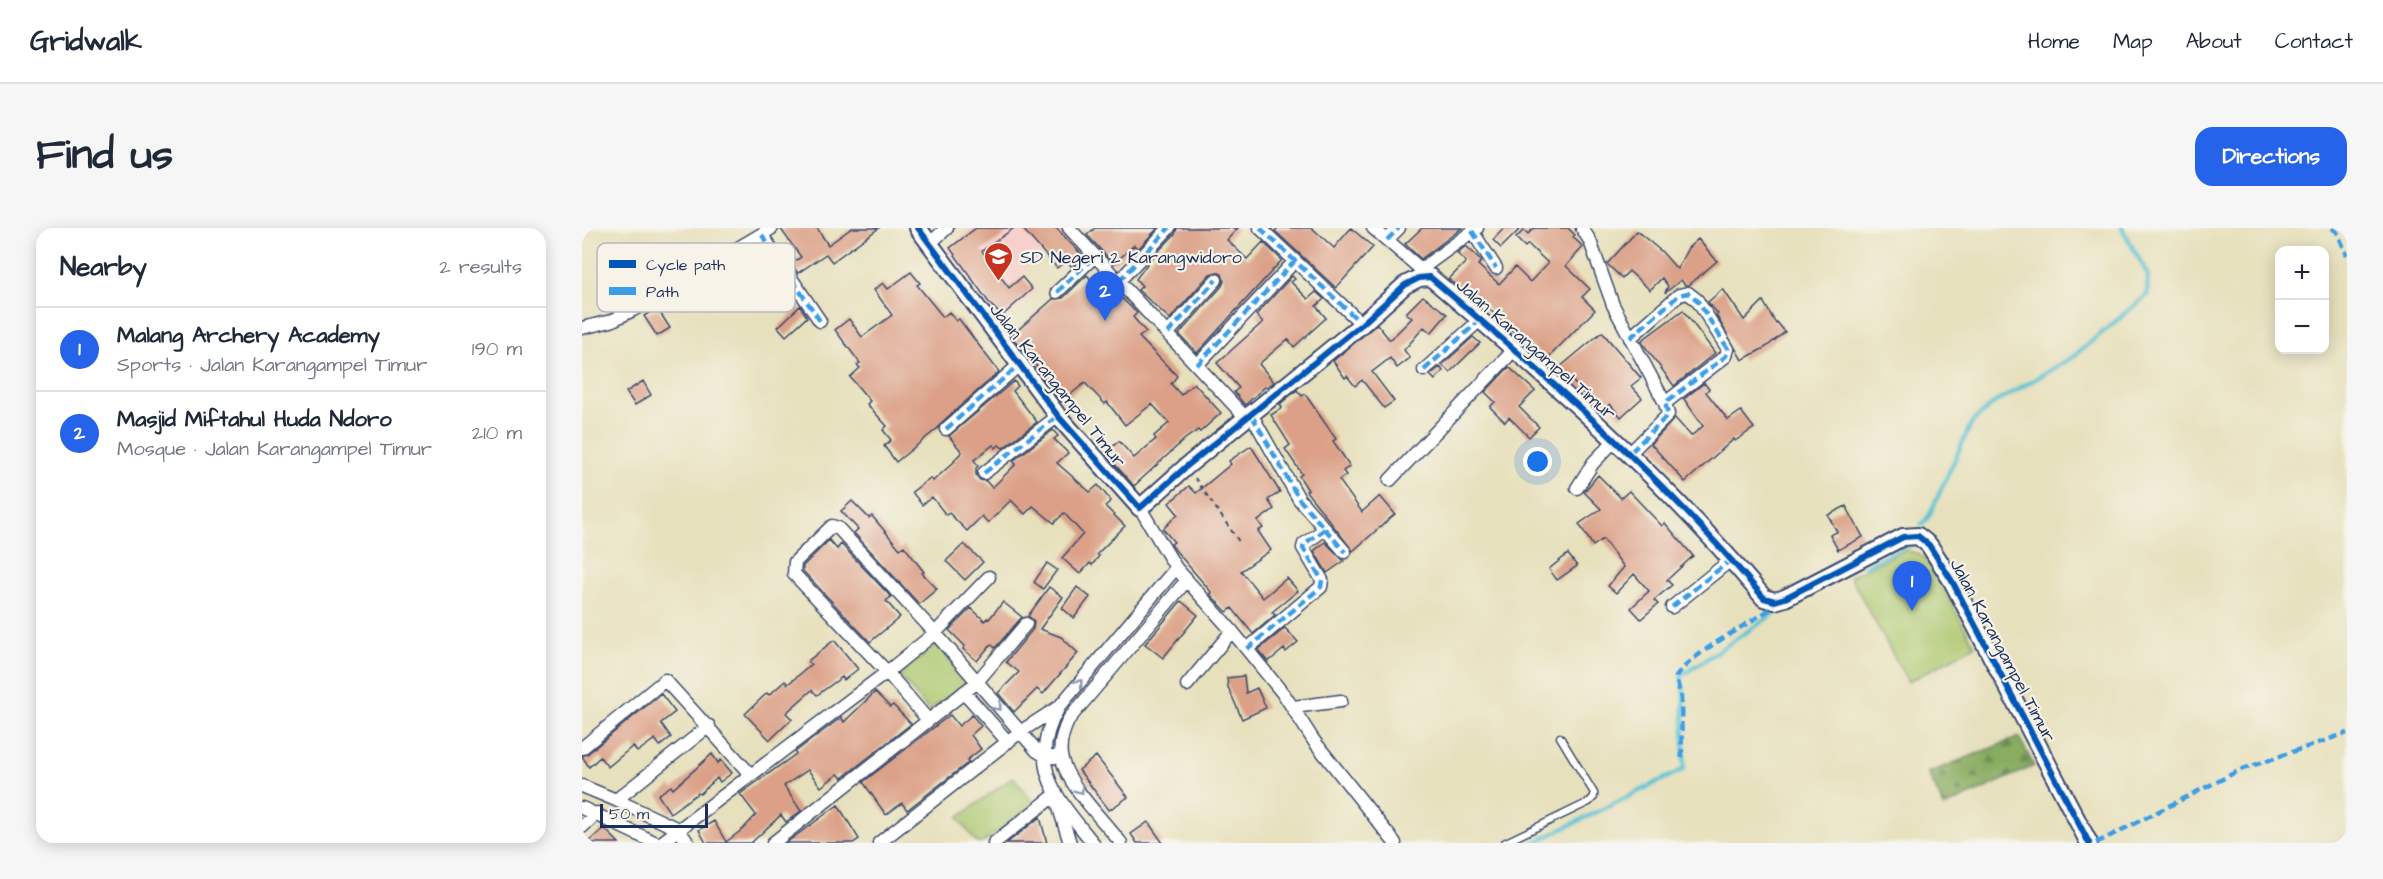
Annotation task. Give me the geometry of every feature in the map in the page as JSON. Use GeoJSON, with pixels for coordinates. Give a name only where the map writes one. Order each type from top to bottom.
{"type":"FeatureCollection","features":[{"type":"Feature","properties":{"kind":"street","name":"Jalan Karangampel Timur"},"geometry":{"type":"LineString","coordinates":[[918,228],[1058,416],[1140,508],[1176,568],[1247,649],[1293,707],[1314,741],[1395,843]]}},
{"type":"Feature","properties":{"kind":"street"},"geometry":{"type":"LineString","coordinates":[[929,244],[947,228]]}},
{"type":"Feature","properties":{"kind":"street"},"geometry":{"type":"LineString","coordinates":[[1069,228],[1248,416],[1299,499],[1346,552]]}},
{"type":"Feature","properties":{"kind":"street"},"geometry":{"type":"LineString","coordinates":[[1119,281],[1169,228]]}},
{"type":"Feature","properties":{"kind":"street"},"geometry":{"type":"LineString","coordinates":[[1260,228],[1362,324]]}},
{"type":"Feature","properties":{"kind":"street"},"geometry":{"type":"LineString","coordinates":[[1373,228],[1426,273],[1474,230],[1496,268]]}},
{"type":"Feature","properties":{"kind":"street"},"geometry":{"type":"LineString","coordinates":[[1387,240],[1399,228]]}},
{"type":"Feature","properties":{"kind":"street"},"geometry":{"type":"LineString","coordinates":[[1582,228],[1590,241],[1613,305],[1665,403],[1666,417],[1630,453]]}},
{"type":"Feature","properties":{"kind":"street"},"geometry":{"type":"LineString","coordinates":[[748,243],[767,232]]}},
{"type":"Feature","properties":{"kind":"street"},"geometry":{"type":"LineString","coordinates":[[1057,292],[1095,256]]}},
{"type":"Feature","properties":{"kind":"street"},"geometry":{"type":"LineString","coordinates":[[1197,365],[1294,262]]}},
{"type":"Feature","properties":{"kind":"street","name":"Jalan Karangampel Timur"},"geometry":{"type":"LineString","coordinates":[[1140,508],[1187,466],[1362,324],[1405,285],[1426,273],[1616,439],[1732,559],[1764,597],[1775,601],[1809,587],[1904,537],[1918,536],[1929,545],[1952,581],[2089,843]]}},
{"type":"Feature","properties":{"kind":"street"},"geometry":{"type":"LineString","coordinates":[[795,279],[820,321]]}},
{"type":"Feature","properties":{"kind":"street"},"geometry":{"type":"LineString","coordinates":[[1168,333],[1216,280]]}},
{"type":"Feature","properties":{"kind":"street"},"geometry":{"type":"LineString","coordinates":[[1630,338],[1679,295],[1688,293],[1697,300],[1728,349],[1726,356],[1665,403]]}},
{"type":"Feature","properties":{"kind":"street"},"geometry":{"type":"LineString","coordinates":[[582,328],[611,321],[629,312]]}},
{"type":"Feature","properties":{"kind":"street"},"geometry":{"type":"LineString","coordinates":[[1424,370],[1480,320]]}},
{"type":"Feature","properties":{"kind":"street"},"geometry":{"type":"LineString","coordinates":[[1390,480],[1515,349]]}},
{"type":"Feature","properties":{"kind":"street"},"geometry":{"type":"LineString","coordinates":[[946,429],[1019,365]]}},
{"type":"Feature","properties":{"kind":"street"},"geometry":{"type":"LineString","coordinates":[[984,473],[1058,416]]}},
{"type":"Feature","properties":{"kind":"street"},"geometry":{"type":"LineString","coordinates":[[1577,489],[1593,463],[1616,439]]}},
{"type":"Feature","properties":{"kind":"street"},"geometry":{"type":"LineString","coordinates":[[928,720],[887,672],[794,574],[795,562],[828,528],[832,526],[838,528],[935,633],[1037,751],[1045,756],[1061,758]]}},
{"type":"Feature","properties":{"kind":"street"},"geometry":{"type":"LineString","coordinates":[[1247,649],[1321,587],[1323,580],[1303,548],[1304,544],[1325,529]]}},
{"type":"Feature","properties":{"kind":"street"},"geometry":{"type":"LineString","coordinates":[[1672,607],[1732,559]]}},
{"type":"Feature","properties":{"kind":"street"},"geometry":{"type":"LineString","coordinates":[[1070,843],[1048,778],[1045,756],[1046,736],[1051,722],[1059,707],[1176,568]]}},
{"type":"Feature","properties":{"kind":"street"},"geometry":{"type":"LineString","coordinates":[[582,808],[659,843],[887,672],[935,633],[989,577]]}},
{"type":"Feature","properties":{"kind":"street"},"geometry":{"type":"LineString","coordinates":[[1121,843],[1074,783],[1061,758],[1062,738],[1070,719],[1187,580]]}},
{"type":"Feature","properties":{"kind":"street"},"geometry":{"type":"LineString","coordinates":[[773,843],[976,682],[1026,624]]}},
{"type":"Feature","properties":{"kind":"street"},"geometry":{"type":"LineString","coordinates":[[1187,685],[1232,631]]}},
{"type":"Feature","properties":{"kind":"street"},"geometry":{"type":"LineString","coordinates":[[582,748],[665,680],[750,774]]}},
{"type":"Feature","properties":{"kind":"street"},"geometry":{"type":"LineString","coordinates":[[964,692],[1008,742]]}},
{"type":"Feature","properties":{"kind":"street"},"geometry":{"type":"LineString","coordinates":[[1293,707],[1341,701]]}},
{"type":"Feature","properties":{"kind":"street"},"geometry":{"type":"LineString","coordinates":[[879,843],[1020,732],[1059,707]]}},
{"type":"Feature","properties":{"kind":"street"},"geometry":{"type":"LineString","coordinates":[[616,800],[709,726]]}},
{"type":"Feature","properties":{"kind":"street"},"geometry":{"type":"LineString","coordinates":[[582,786],[678,830],[688,843]]}},
{"type":"Feature","properties":{"kind":"street"},"geometry":{"type":"LineString","coordinates":[[994,843],[1055,795]]}},
{"type":"Feature","properties":{"kind":"street"},"geometry":{"type":"LineString","coordinates":[[1055,795],[1093,843]]}},
{"type":"Feature","properties":{"kind":"street"},"geometry":{"type":"LineString","coordinates":[[582,827],[597,813]]}},
{"type":"Feature","properties":{"kind":"lane"},"geometry":{"type":"LineString","coordinates":[[1504,843],[1589,802],[1594,797],[1594,793],[1560,737]]}},
{"type":"Feature","properties":{"kind":"path"},"geometry":{"type":"LineString","coordinates":[[1187,466],[1240,543]]}},
{"type":"Feature","properties":{"kind":"shaded area","name":"SD Negeri 2 Karangwidoro"},"geometry":{"type":"Polygon","coordinates":[[[970,228],[1058,228],[1063,233],[1021,273],[1037,292],[1001,324],[944,249],[970,228]]]}},
{"type":"Feature","properties":{"kind":"green space"},"geometry":{"type":"Polygon","coordinates":[[[1906,550],[1919,554],[1929,564],[1975,646],[1908,682],[1850,576],[1906,550]]]}},
{"type":"Feature","properties":{"kind":"green space"},"geometry":{"type":"Polygon","coordinates":[[[937,644],[968,682],[929,711],[899,675],[937,644]]]}},
{"type":"Feature","properties":{"kind":"green space"},"geometry":{"type":"Polygon","coordinates":[[[2019,737],[2034,766],[1944,807],[1928,773],[2019,737]]]}},
{"type":"Feature","properties":{"kind":"green space"},"geometry":{"type":"Polygon","coordinates":[[[1013,777],[1034,804],[982,843],[977,843],[958,818],[1013,777]]]}},
{"type":"Feature","properties":{"kind":"building"},"geometry":{"type":"Polygon","coordinates":[[[780,228],[817,228],[828,245],[852,228],[879,228],[832,262],[826,254],[798,273],[795,269],[795,261],[801,257],[795,249],[795,243],[791,243],[780,228]]]}},
{"type":"Feature","properties":{"kind":"building"},"geometry":{"type":"Polygon","coordinates":[[[976,228],[1014,228],[982,251],[1009,288],[1022,277],[1032,289],[1002,316],[990,304],[950,248],[976,228]]]}},
{"type":"Feature","properties":{"kind":"building"},"geometry":{"type":"Polygon","coordinates":[[[1022,228],[1056,228],[1083,256],[1072,267],[1066,260],[1057,268],[1022,228]]]}},
{"type":"Feature","properties":{"kind":"building"},"geometry":{"type":"Polygon","coordinates":[[[1095,228],[1158,228],[1138,249],[1134,245],[1114,264],[1087,235],[1095,228]]]}},
{"type":"Feature","properties":{"kind":"building"},"geometry":{"type":"Polygon","coordinates":[[[1177,228],[1238,228],[1227,240],[1247,259],[1263,242],[1282,260],[1197,353],[1179,334],[1222,286],[1224,281],[1222,274],[1217,272],[1210,274],[1170,319],[1138,290],[1142,286],[1136,279],[1150,260],[1175,234],[1177,228]]]}},
{"type":"Feature","properties":{"kind":"building"},"geometry":{"type":"Polygon","coordinates":[[[1278,228],[1312,228],[1334,248],[1351,228],[1373,247],[1336,288],[1275,231],[1278,228]]]}},
{"type":"Feature","properties":{"kind":"building"},"geometry":{"type":"Polygon","coordinates":[[[1422,228],[1462,228],[1421,259],[1405,244],[1422,228]]]}},
{"type":"Feature","properties":{"kind":"building"},"geometry":{"type":"Polygon","coordinates":[[[1504,228],[1521,228],[1501,248],[1493,240],[1504,228]]]}},
{"type":"Feature","properties":{"kind":"building"},"geometry":{"type":"Polygon","coordinates":[[[1534,228],[1568,228],[1575,235],[1573,237],[1583,247],[1566,266],[1590,289],[1582,297],[1595,310],[1546,360],[1530,345],[1528,348],[1473,294],[1470,296],[1449,279],[1466,262],[1457,253],[1466,246],[1482,261],[1478,265],[1499,284],[1515,267],[1530,282],[1548,263],[1528,244],[1525,247],[1516,238],[1524,230],[1528,234],[1534,228]]]}},
{"type":"Feature","properties":{"kind":"building"},"geometry":{"type":"Polygon","coordinates":[[[1637,231],[1662,252],[1677,269],[1688,248],[1698,239],[1717,261],[1689,285],[1685,285],[1681,280],[1665,293],[1668,286],[1662,278],[1650,290],[1629,271],[1622,278],[1607,264],[1637,231]]]}},
{"type":"Feature","properties":{"kind":"building"},"geometry":{"type":"Polygon","coordinates":[[[911,272],[920,283],[917,285],[943,317],[949,312],[956,321],[959,319],[999,372],[938,428],[896,462],[884,446],[891,440],[883,430],[887,426],[867,404],[870,401],[850,377],[860,368],[857,365],[860,363],[835,330],[849,319],[862,337],[892,315],[874,290],[883,283],[888,289],[911,272]]]}},
{"type":"Feature","properties":{"kind":"building"},"geometry":{"type":"Polygon","coordinates":[[[1087,275],[1107,298],[1114,291],[1137,313],[1133,317],[1146,332],[1139,337],[1177,376],[1171,384],[1181,395],[1194,383],[1221,413],[1200,432],[1198,430],[1185,439],[1134,486],[1105,453],[1119,441],[1134,458],[1156,439],[1154,436],[1169,423],[1152,404],[1125,425],[1107,402],[1105,404],[1085,383],[1061,402],[1042,377],[1044,375],[1011,336],[1053,299],[1063,298],[1087,275]]]}},
{"type":"Feature","properties":{"kind":"building"},"geometry":{"type":"Polygon","coordinates":[[[1292,276],[1295,279],[1291,282],[1308,299],[1316,292],[1324,299],[1316,306],[1326,318],[1294,347],[1288,339],[1259,364],[1274,382],[1266,386],[1245,405],[1234,392],[1239,388],[1217,363],[1263,322],[1256,315],[1292,276]]]}},
{"type":"Feature","properties":{"kind":"building"},"geometry":{"type":"Polygon","coordinates":[[[1723,289],[1744,320],[1763,301],[1776,324],[1777,322],[1785,332],[1766,347],[1742,360],[1716,315],[1718,314],[1708,302],[1723,289]]]}},
{"type":"Feature","properties":{"kind":"building"},"geometry":{"type":"Polygon","coordinates":[[[1423,296],[1447,314],[1431,333],[1424,327],[1404,350],[1410,358],[1397,368],[1390,358],[1372,372],[1394,401],[1384,408],[1362,380],[1355,386],[1347,376],[1345,378],[1333,361],[1377,324],[1391,339],[1412,318],[1406,313],[1423,296]]]}},
{"type":"Feature","properties":{"kind":"building"},"geometry":{"type":"Polygon","coordinates":[[[800,306],[807,317],[786,336],[778,327],[800,306]]]}},
{"type":"Feature","properties":{"kind":"building"},"geometry":{"type":"Polygon","coordinates":[[[1683,310],[1715,353],[1674,386],[1641,341],[1683,310]]]}},
{"type":"Feature","properties":{"kind":"building"},"geometry":{"type":"Polygon","coordinates":[[[650,312],[660,312],[670,328],[657,336],[644,316],[650,312]]]}},
{"type":"Feature","properties":{"kind":"building"},"geometry":{"type":"Polygon","coordinates":[[[1602,332],[1641,378],[1631,386],[1642,398],[1621,417],[1610,404],[1600,412],[1560,367],[1602,332]]]}},
{"type":"Feature","properties":{"kind":"building"},"geometry":{"type":"Polygon","coordinates":[[[1473,337],[1480,343],[1450,372],[1442,365],[1473,337]]]}},
{"type":"Feature","properties":{"kind":"building"},"geometry":{"type":"Polygon","coordinates":[[[1440,367],[1443,371],[1435,380],[1430,375],[1440,367]]]}},
{"type":"Feature","properties":{"kind":"building"},"geometry":{"type":"Polygon","coordinates":[[[1509,367],[1535,391],[1519,407],[1539,427],[1529,437],[1509,417],[1505,422],[1490,407],[1495,402],[1485,392],[1509,367]]]}},
{"type":"Feature","properties":{"kind":"building"},"geometry":{"type":"Polygon","coordinates":[[[643,381],[651,395],[635,405],[626,392],[643,381]]]}},
{"type":"Feature","properties":{"kind":"building"},"geometry":{"type":"Polygon","coordinates":[[[1014,381],[1018,386],[1013,391],[1037,422],[1003,448],[999,445],[996,448],[993,445],[974,460],[978,466],[976,475],[992,488],[1016,464],[1013,461],[1053,430],[1058,436],[1054,439],[1068,453],[1057,463],[1090,492],[1098,485],[1111,501],[1105,506],[1125,526],[1097,554],[1099,556],[1092,565],[1090,563],[1080,574],[1062,558],[1083,534],[1064,513],[1054,523],[1033,506],[1025,514],[1011,500],[988,523],[982,516],[967,531],[949,513],[946,515],[932,497],[922,505],[912,492],[930,478],[933,481],[955,461],[962,452],[949,436],[1014,381]]]}},
{"type":"Feature","properties":{"kind":"building"},"geometry":{"type":"Polygon","coordinates":[[[1704,383],[1709,389],[1706,392],[1728,420],[1741,411],[1754,428],[1735,441],[1734,439],[1685,482],[1651,444],[1675,418],[1691,436],[1703,426],[1684,399],[1704,383]]]}},
{"type":"Feature","properties":{"kind":"building"},"geometry":{"type":"Polygon","coordinates":[[[1297,390],[1302,396],[1305,394],[1336,439],[1333,441],[1350,466],[1343,471],[1346,475],[1339,480],[1362,512],[1380,496],[1395,514],[1353,551],[1306,491],[1308,490],[1299,476],[1302,474],[1285,449],[1290,445],[1271,415],[1282,408],[1280,404],[1297,390]]]}},
{"type":"Feature","properties":{"kind":"building"},"geometry":{"type":"Polygon","coordinates":[[[1251,446],[1280,492],[1268,500],[1274,509],[1258,521],[1263,528],[1258,531],[1271,550],[1241,571],[1263,598],[1287,578],[1298,591],[1272,612],[1275,615],[1253,634],[1232,608],[1227,612],[1210,594],[1212,593],[1176,551],[1171,544],[1174,542],[1163,529],[1178,514],[1169,503],[1189,486],[1196,493],[1231,464],[1229,461],[1251,446]]]}},
{"type":"Feature","properties":{"kind":"building"},"geometry":{"type":"Polygon","coordinates":[[[1598,475],[1621,498],[1629,491],[1662,526],[1665,523],[1693,556],[1667,580],[1672,585],[1654,600],[1658,604],[1641,619],[1631,608],[1649,591],[1634,574],[1616,593],[1608,586],[1624,567],[1603,539],[1593,546],[1579,524],[1601,509],[1584,492],[1598,475]]]}},
{"type":"Feature","properties":{"kind":"building"},"geometry":{"type":"Polygon","coordinates":[[[852,501],[869,518],[872,516],[900,549],[904,546],[924,572],[922,573],[937,589],[919,604],[854,533],[858,529],[841,511],[852,501]]]}},
{"type":"Feature","properties":{"kind":"building"},"geometry":{"type":"Polygon","coordinates":[[[1846,506],[1863,537],[1838,550],[1830,535],[1837,532],[1828,515],[1846,506]]]}},
{"type":"Feature","properties":{"kind":"building"},"geometry":{"type":"Polygon","coordinates":[[[829,540],[837,549],[841,544],[891,597],[886,601],[900,617],[870,642],[803,571],[803,566],[829,540]]]}},
{"type":"Feature","properties":{"kind":"building"},"geometry":{"type":"Polygon","coordinates":[[[1325,542],[1344,561],[1327,573],[1314,551],[1325,542]]]}},
{"type":"Feature","properties":{"kind":"building"},"geometry":{"type":"Polygon","coordinates":[[[964,544],[983,562],[965,580],[946,561],[964,544]]]}},
{"type":"Feature","properties":{"kind":"building"},"geometry":{"type":"Polygon","coordinates":[[[1568,554],[1577,566],[1557,580],[1549,569],[1568,554]]]}},
{"type":"Feature","properties":{"kind":"building"},"geometry":{"type":"Polygon","coordinates":[[[1047,563],[1057,570],[1043,589],[1034,582],[1047,563]]]}},
{"type":"Feature","properties":{"kind":"building"},"geometry":{"type":"Polygon","coordinates":[[[1049,587],[1063,597],[1040,629],[1061,637],[1078,653],[1043,694],[1037,689],[1014,712],[998,693],[1019,672],[1006,662],[1033,629],[1034,621],[1028,616],[1049,587]]]}},
{"type":"Feature","properties":{"kind":"building"},"geometry":{"type":"Polygon","coordinates":[[[1077,587],[1090,597],[1074,618],[1062,608],[1077,587]]]}},
{"type":"Feature","properties":{"kind":"building"},"geometry":{"type":"Polygon","coordinates":[[[1181,601],[1198,615],[1163,658],[1145,644],[1181,601]]]}},
{"type":"Feature","properties":{"kind":"building"},"geometry":{"type":"Polygon","coordinates":[[[1003,602],[1022,617],[995,648],[991,644],[977,661],[963,649],[965,646],[949,630],[971,608],[985,621],[1003,602]]]}},
{"type":"Feature","properties":{"kind":"building"},"geometry":{"type":"Polygon","coordinates":[[[1285,628],[1298,642],[1286,652],[1284,649],[1268,662],[1258,650],[1285,628]]]}},
{"type":"Feature","properties":{"kind":"building"},"geometry":{"type":"Polygon","coordinates":[[[834,640],[858,669],[844,680],[842,677],[817,695],[812,690],[786,713],[792,719],[770,740],[745,714],[767,693],[769,695],[785,681],[788,684],[811,665],[808,661],[834,640]]]}},
{"type":"Feature","properties":{"kind":"building"},"geometry":{"type":"Polygon","coordinates":[[[1244,676],[1246,693],[1257,688],[1266,708],[1242,719],[1228,687],[1227,678],[1244,676]]]}},
{"type":"Feature","properties":{"kind":"building"},"geometry":{"type":"Polygon","coordinates":[[[875,692],[890,707],[893,705],[911,724],[842,778],[838,774],[821,787],[808,770],[784,786],[801,811],[786,822],[781,815],[751,843],[706,843],[699,830],[714,821],[726,842],[743,829],[756,815],[740,794],[796,754],[795,752],[841,717],[844,722],[875,692]]]}},
{"type":"Feature","properties":{"kind":"building"},"geometry":{"type":"Polygon","coordinates":[[[661,694],[675,712],[661,723],[671,737],[660,746],[655,739],[637,752],[633,746],[608,767],[600,757],[589,767],[582,756],[661,694]]]}},
{"type":"Feature","properties":{"kind":"building"},"geometry":{"type":"Polygon","coordinates":[[[950,715],[959,726],[972,715],[981,726],[971,735],[981,749],[967,760],[969,762],[907,810],[902,803],[886,815],[863,782],[950,715]]]}},
{"type":"Feature","properties":{"kind":"building"},"geometry":{"type":"Polygon","coordinates":[[[712,754],[718,763],[721,760],[732,773],[720,782],[717,778],[700,794],[698,793],[670,813],[658,795],[671,786],[673,789],[712,754]]]}},
{"type":"Feature","properties":{"kind":"building"},"geometry":{"type":"Polygon","coordinates":[[[1096,756],[1128,797],[1109,810],[1079,770],[1096,756]]]}},
{"type":"Feature","properties":{"kind":"building"},"geometry":{"type":"Polygon","coordinates":[[[838,805],[859,839],[853,843],[786,843],[838,805]]]}},
{"type":"Feature","properties":{"kind":"building"},"geometry":{"type":"Polygon","coordinates":[[[1040,817],[1047,843],[1007,843],[1040,817]]]}},
{"type":"Feature","properties":{"kind":"building"},"geometry":{"type":"Polygon","coordinates":[[[1148,822],[1163,843],[1137,843],[1131,834],[1148,822]]]}},
{"type":"Feature","properties":{"kind":"building"},"geometry":{"type":"Polygon","coordinates":[[[604,828],[619,843],[587,843],[604,828]]]}},
{"type":"Feature","properties":{"kind":"waterway"},"geometry":{"type":"LineString","coordinates":[[1921,525],[1929,516],[1972,422],[1994,403],[2073,357],[2147,295],[2148,275],[2122,228]]}},
{"type":"Feature","properties":{"kind":"waterway"},"geometry":{"type":"LineString","coordinates":[[1865,566],[1911,545]]}},
{"type":"Feature","properties":{"kind":"waterway"},"geometry":{"type":"LineString","coordinates":[[1534,843],[1684,769],[1684,694],[1681,676],[1787,605]]}},
{"type":"Feature","properties":{"kind":"marked path"},"geometry":{"type":"LineString","coordinates":[[1119,281],[1169,228]]}},
{"type":"Feature","properties":{"kind":"marked path"},"geometry":{"type":"LineString","coordinates":[[1260,228],[1362,324]]}},
{"type":"Feature","properties":{"kind":"marked path"},"geometry":{"type":"LineString","coordinates":[[1387,240],[1399,228]]}},
{"type":"Feature","properties":{"kind":"marked path"},"geometry":{"type":"LineString","coordinates":[[2332,228],[2337,232],[2347,255]]}},
{"type":"Feature","properties":{"kind":"marked path"},"geometry":{"type":"LineString","coordinates":[[1472,231],[1496,268]]}},
{"type":"Feature","properties":{"kind":"marked path"},"geometry":{"type":"LineString","coordinates":[[762,235],[767,243]]}},
{"type":"Feature","properties":{"kind":"marked path"},"geometry":{"type":"LineString","coordinates":[[1057,292],[1095,256]]}},
{"type":"Feature","properties":{"kind":"marked path"},"geometry":{"type":"LineString","coordinates":[[1197,365],[1294,262]]}},
{"type":"Feature","properties":{"kind":"marked path"},"geometry":{"type":"LineString","coordinates":[[1168,333],[1216,280]]}},
{"type":"Feature","properties":{"kind":"marked path"},"geometry":{"type":"LineString","coordinates":[[795,284],[820,321]]}},
{"type":"Feature","properties":{"kind":"marked path"},"geometry":{"type":"LineString","coordinates":[[1630,338],[1679,295],[1688,293],[1697,300],[1728,349],[1726,356],[1665,403],[1668,414],[1666,417],[1630,453]]}},
{"type":"Feature","properties":{"kind":"marked path"},"geometry":{"type":"LineString","coordinates":[[1424,370],[1480,320]]}},
{"type":"Feature","properties":{"kind":"marked path"},"geometry":{"type":"LineString","coordinates":[[946,429],[1019,365]]}},
{"type":"Feature","properties":{"kind":"marked path"},"geometry":{"type":"LineString","coordinates":[[1247,649],[1321,587],[1322,580],[1303,548],[1304,544],[1325,529],[1299,499],[1251,414]]}},
{"type":"Feature","properties":{"kind":"marked path"},"geometry":{"type":"LineString","coordinates":[[984,473],[1058,416]]}},
{"type":"Feature","properties":{"kind":"marked path"},"geometry":{"type":"LineString","coordinates":[[1325,529],[1345,552]]}},
{"type":"Feature","properties":{"kind":"marked path"},"geometry":{"type":"LineString","coordinates":[[1672,607],[1732,559]]}},
{"type":"Feature","properties":{"kind":"marked path"},"geometry":{"type":"LineString","coordinates":[[1682,758],[1681,698],[1676,677],[1694,659],[1769,610],[1775,601]]}},
{"type":"Feature","properties":{"kind":"marked path"},"geometry":{"type":"LineString","coordinates":[[2096,843],[2240,770],[2347,733]]}},
{"type":"Feature","properties":{"kind":"cycle path"},"geometry":{"type":"LineString","coordinates":[[918,228],[1058,416],[1140,508],[1187,466],[1362,324],[1405,285],[1419,278],[1430,277],[1604,430],[1686,511],[1764,598],[1775,601],[1785,598],[1903,537],[1918,536],[1929,545],[1952,581],[2089,843]]}},
{"type":"Feature","properties":{"kind":"place","name":"SD Negeri 2 Karangwidoro"},"geometry":{"type":"Point","coordinates":[999,282]}},
{"type":"Feature","properties":{"kind":"place","name":"Masjid Miftahul Huda Ndoro"},"geometry":{"type":"Point","coordinates":[1105,321]}},
{"type":"Feature","properties":{"kind":"place","name":"Malang Archery Academy"},"geometry":{"type":"Point","coordinates":[1912,611]}}]}
